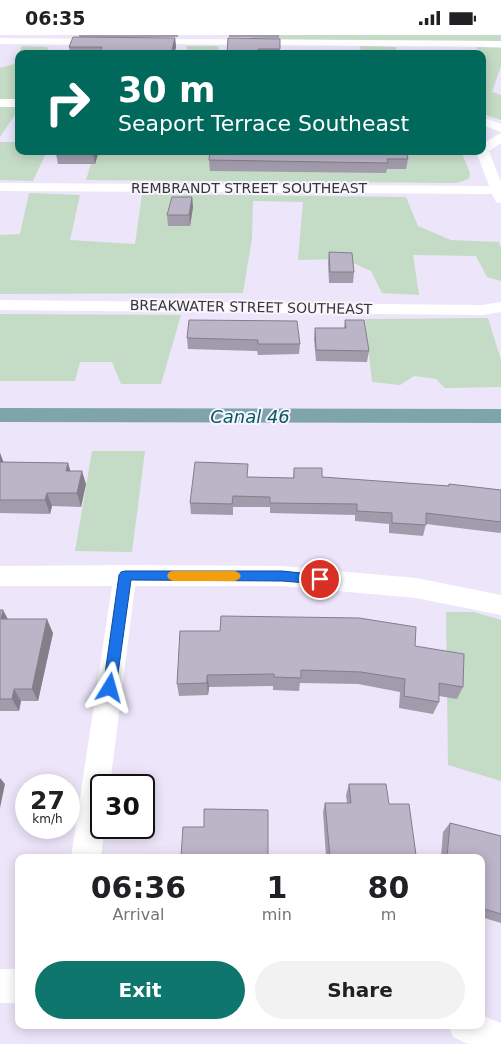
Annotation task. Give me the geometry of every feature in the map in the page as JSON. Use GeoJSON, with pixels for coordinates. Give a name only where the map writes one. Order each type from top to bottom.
{"type":"FeatureCollection","features":[{"type":"Feature","properties":{"kind":"street"},"geometry":{"type":"LineString","coordinates":[[0,41],[115,42]]}},
{"type":"Feature","properties":{"kind":"street"},"geometry":{"type":"LineString","coordinates":[[134,42],[501,44]]}},
{"type":"Feature","properties":{"kind":"street"},"geometry":{"type":"LineString","coordinates":[[0,103],[15,103]]}},
{"type":"Feature","properties":{"kind":"street"},"geometry":{"type":"LineString","coordinates":[[486,122],[501,128]]}},
{"type":"Feature","properties":{"kind":"street"},"geometry":{"type":"LineString","coordinates":[[486,147],[501,137]]}},
{"type":"Feature","properties":{"kind":"street"},"geometry":{"type":"LineString","coordinates":[[484,155],[499,195]]}},
{"type":"Feature","properties":{"kind":"street","name":"REMBRANDT STREET SOUTHEAST"},"geometry":{"type":"LineString","coordinates":[[0,187],[499,195]]}},
{"type":"Feature","properties":{"kind":"street","name":"BREAKWATER STREET SOUTHEAST"},"geometry":{"type":"LineString","coordinates":[[0,305],[482,310],[501,307]]}},
{"type":"Feature","properties":{"kind":"street"},"geometry":{"type":"LineString","coordinates":[[86,854],[125,575]]}},
{"type":"Feature","properties":{"kind":"street"},"geometry":{"type":"LineString","coordinates":[[0,576],[282,576],[416,588],[501,605]]}},
{"type":"Feature","properties":{"kind":"street"},"geometry":{"type":"LineString","coordinates":[[0,986],[15,986]]}},
{"type":"Feature","properties":{"kind":"street"},"geometry":{"type":"LineString","coordinates":[[474,1029],[501,1041]]}},
{"type":"Feature","properties":{"kind":"green space"},"geometry":{"type":"Polygon","coordinates":[[[252,35],[501,35],[501,41],[251,39],[252,35]]]}},
{"type":"Feature","properties":{"kind":"green space"},"geometry":{"type":"Polygon","coordinates":[[[22,46],[47,47],[48,50],[20,50],[22,46]]]}},
{"type":"Feature","properties":{"kind":"green space"},"geometry":{"type":"Polygon","coordinates":[[[186,46],[218,46],[218,50],[187,50],[186,46]]]}},
{"type":"Feature","properties":{"kind":"green space"},"geometry":{"type":"Polygon","coordinates":[[[360,46],[396,47],[396,50],[360,50],[360,46]]]}},
{"type":"Feature","properties":{"kind":"green space"},"geometry":{"type":"Polygon","coordinates":[[[477,47],[501,48],[501,66],[492,92],[501,95],[501,120],[486,115],[486,50],[477,50],[477,47]]]}},
{"type":"Feature","properties":{"kind":"green space"},"geometry":{"type":"Polygon","coordinates":[[[15,62],[15,100],[0,100],[0,68],[14,64],[15,62]]]}},
{"type":"Feature","properties":{"kind":"green space"},"geometry":{"type":"Polygon","coordinates":[[[0,107],[15,107],[15,115],[0,137],[0,107]]]}},
{"type":"Feature","properties":{"kind":"green space"},"geometry":{"type":"Polygon","coordinates":[[[0,142],[15,142],[15,155],[45,155],[33,181],[0,180],[0,142]]]}},
{"type":"Feature","properties":{"kind":"green space"},"geometry":{"type":"Polygon","coordinates":[[[94,155],[463,155],[470,173],[469,179],[456,183],[86,180],[94,155]]]}},
{"type":"Feature","properties":{"kind":"green space"},"geometry":{"type":"Polygon","coordinates":[[[29,193],[80,195],[70,240],[135,244],[142,194],[406,197],[418,226],[451,240],[499,242],[501,247],[501,281],[487,277],[476,256],[413,255],[419,295],[382,293],[371,271],[344,259],[298,260],[303,202],[253,201],[252,238],[243,293],[0,294],[0,235],[20,234],[29,193]]]}},
{"type":"Feature","properties":{"kind":"green space"},"geometry":{"type":"Polygon","coordinates":[[[0,314],[181,315],[161,384],[121,384],[112,362],[80,362],[75,381],[0,381],[0,314]]]}},
{"type":"Feature","properties":{"kind":"green space"},"geometry":{"type":"Polygon","coordinates":[[[488,318],[501,360],[501,387],[445,388],[436,379],[414,376],[400,385],[372,382],[365,319],[488,318]]]}},
{"type":"Feature","properties":{"kind":"green space"},"geometry":{"type":"Polygon","coordinates":[[[92,451],[145,451],[132,552],[75,551],[92,451]]]}},
{"type":"Feature","properties":{"kind":"green space"},"geometry":{"type":"Polygon","coordinates":[[[446,612],[474,612],[501,620],[501,781],[448,765],[446,612]]]}},
{"type":"Feature","properties":{"kind":"building"},"geometry":{"type":"Polygon","coordinates":[[[73,37],[175,38],[172,50],[101,50],[102,47],[69,47],[73,37]]]}},
{"type":"Feature","properties":{"kind":"building"},"geometry":{"type":"Polygon","coordinates":[[[228,38],[280,39],[280,49],[227,50],[228,38]]]}},
{"type":"Feature","properties":{"kind":"building"},"geometry":{"type":"Polygon","coordinates":[[[210,155],[407,155],[408,159],[387,159],[388,163],[209,160],[210,155]]]}},
{"type":"Feature","properties":{"kind":"building"},"geometry":{"type":"Polygon","coordinates":[[[172,197],[192,197],[189,215],[167,215],[172,197]]]}},
{"type":"Feature","properties":{"kind":"building"},"geometry":{"type":"Polygon","coordinates":[[[329,252],[352,253],[354,272],[330,272],[329,252]]]}},
{"type":"Feature","properties":{"kind":"building"},"geometry":{"type":"Polygon","coordinates":[[[189,320],[297,321],[300,344],[258,344],[258,340],[187,338],[189,320]]]}},
{"type":"Feature","properties":{"kind":"building"},"geometry":{"type":"Polygon","coordinates":[[[345,320],[364,320],[369,351],[316,350],[315,328],[346,328],[345,320]]]}},
{"type":"Feature","properties":{"kind":"building"},"geometry":{"type":"Polygon","coordinates":[[[0,462],[68,463],[66,471],[82,471],[77,493],[47,493],[45,500],[0,500],[0,462]]]}},
{"type":"Feature","properties":{"kind":"building"},"geometry":{"type":"Polygon","coordinates":[[[195,462],[248,464],[247,477],[294,478],[294,468],[322,468],[322,477],[449,486],[449,484],[501,490],[501,522],[426,513],[426,525],[392,523],[392,513],[357,511],[357,504],[270,503],[270,497],[233,496],[232,504],[190,503],[195,462]]]}},
{"type":"Feature","properties":{"kind":"building"},"geometry":{"type":"Polygon","coordinates":[[[0,610],[3,610],[1,619],[47,619],[32,689],[14,689],[12,699],[0,699],[0,610]]]}},
{"type":"Feature","properties":{"kind":"building"},"geometry":{"type":"Polygon","coordinates":[[[221,616],[359,618],[416,627],[415,646],[464,654],[463,687],[439,683],[439,702],[404,696],[405,679],[361,672],[301,670],[301,678],[274,677],[274,674],[207,675],[207,683],[177,684],[180,631],[220,631],[221,616]]]}},
{"type":"Feature","properties":{"kind":"building"},"geometry":{"type":"Polygon","coordinates":[[[349,784],[386,784],[389,804],[409,804],[416,854],[330,854],[325,803],[351,803],[349,784]]]}},
{"type":"Feature","properties":{"kind":"building"},"geometry":{"type":"Polygon","coordinates":[[[204,809],[268,810],[268,854],[181,854],[183,827],[204,827],[204,809]]]}},
{"type":"Feature","properties":{"kind":"building"},"geometry":{"type":"Polygon","coordinates":[[[450,823],[501,836],[501,914],[485,909],[485,854],[447,854],[450,823]]]}},
{"type":"Feature","properties":{"kind":"waterway","name":"Canal 46"},"geometry":{"type":"LineString","coordinates":[[0,415],[501,416]]}},
{"type":"Feature","properties":{"kind":"slow traffic"},"geometry":{"type":"LineString","coordinates":[[173,576],[235,576]]}},
{"type":"Feature","properties":{"kind":"route"},"geometry":{"type":"LineString","coordinates":[[110,688],[125,575],[282,576],[320,579]]}}]}
